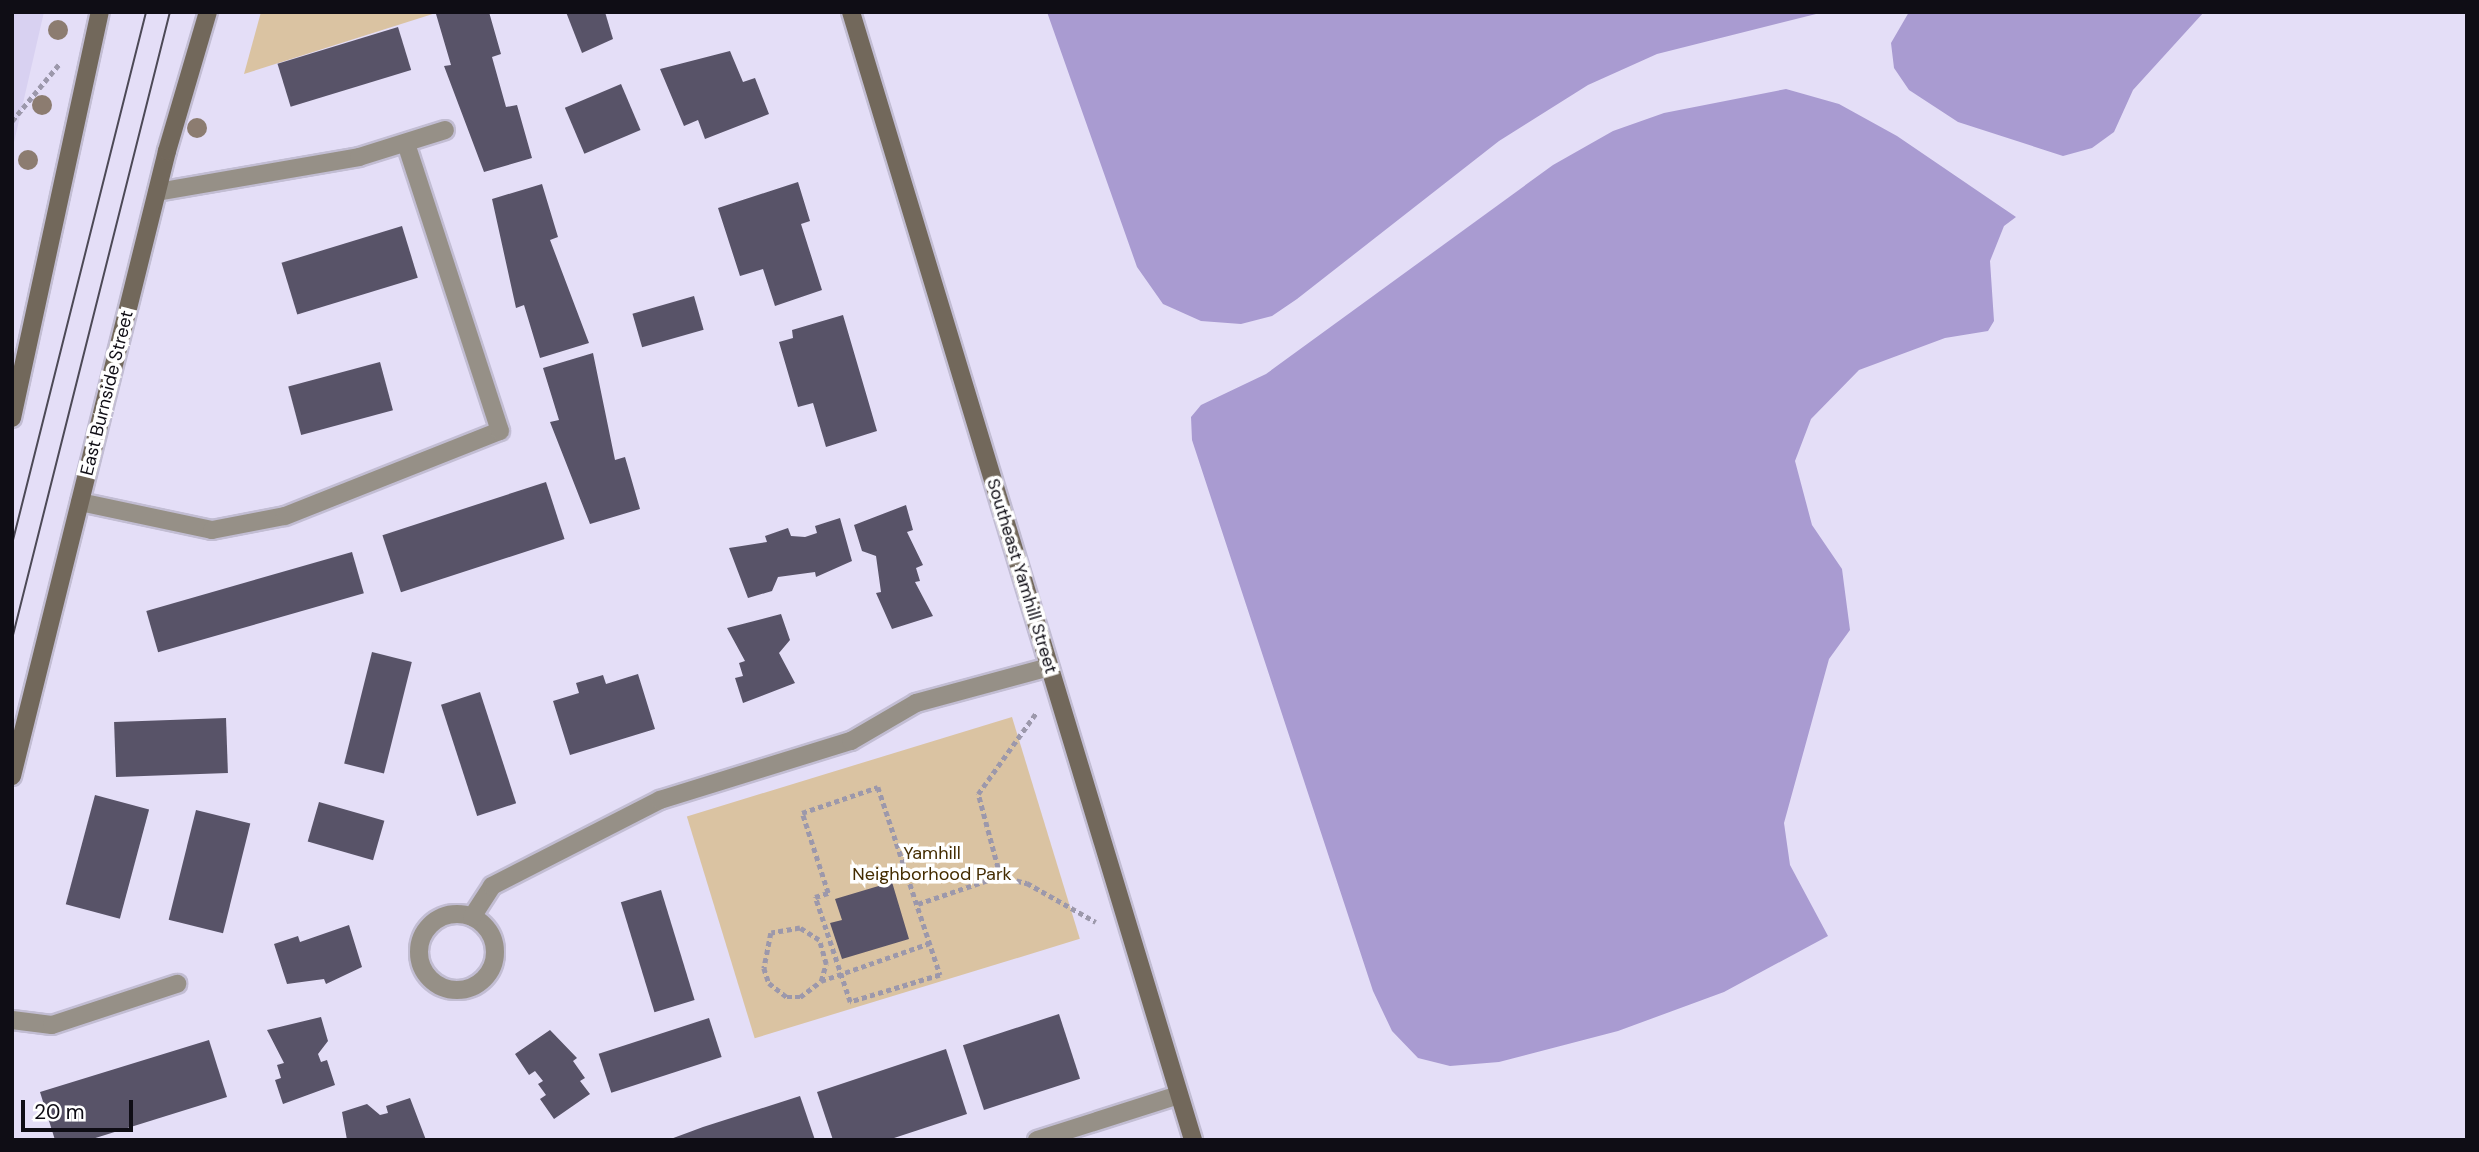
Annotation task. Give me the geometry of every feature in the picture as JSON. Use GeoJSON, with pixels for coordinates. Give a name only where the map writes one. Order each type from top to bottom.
{"type":"FeatureCollection","features":[{"type":"Feature","properties":{"kind":"main road"},"geometry":{"type":"LineString","coordinates":[[12,418],[100,12]]}},
{"type":"Feature","properties":{"kind":"main road","name":"East Burnside Street"},"geometry":{"type":"LineString","coordinates":[[12,776],[157,192],[208,12]]}},
{"type":"Feature","properties":{"kind":"main road","name":"Southeast Yamhill Street"},"geometry":{"type":"LineString","coordinates":[[850,12],[1193,1140]]}},
{"type":"Feature","properties":{"kind":"street"},"geometry":{"type":"LineString","coordinates":[[157,192],[406,143],[445,130]]}},
{"type":"Feature","properties":{"kind":"street"},"geometry":{"type":"LineString","coordinates":[[80,502],[212,530],[285,516],[500,431],[406,143]]}},
{"type":"Feature","properties":{"kind":"street"},"geometry":{"type":"LineString","coordinates":[[472,917],[492,886],[660,800],[851,741],[916,703],[1049,667]]}},
{"type":"Feature","properties":{"kind":"street"},"geometry":{"type":"LineString","coordinates":[[447,915],[472,917],[491,935],[494,962],[480,984],[442,988],[424,973],[421,937],[447,915]]}},
{"type":"Feature","properties":{"kind":"street"},"geometry":{"type":"LineString","coordinates":[[12,1020],[52,1025],[177,984]]}},
{"type":"Feature","properties":{"kind":"street"},"geometry":{"type":"LineString","coordinates":[[1037,1140],[1179,1095]]}},
{"type":"Feature","properties":{"kind":"path"},"geometry":{"type":"LineString","coordinates":[[12,121],[60,63]]}},
{"type":"Feature","properties":{"kind":"path"},"geometry":{"type":"LineString","coordinates":[[999,876],[978,794],[1055,687]]}},
{"type":"Feature","properties":{"kind":"path"},"geometry":{"type":"LineString","coordinates":[[883,789],[930,943],[940,975],[850,1002],[815,897],[828,893],[802,813],[883,789]]}},
{"type":"Feature","properties":{"kind":"path"},"geometry":{"type":"LineString","coordinates":[[918,904],[999,876],[1027,883],[1133,944]]}},
{"type":"Feature","properties":{"kind":"path"},"geometry":{"type":"LineString","coordinates":[[821,981],[826,964],[819,940],[800,928],[771,933],[763,956],[769,983],[787,997],[800,998],[821,981],[842,976],[930,943]]}},
{"type":"Feature","properties":{"kind":"shaded area"},"geometry":{"type":"Polygon","coordinates":[[[12,12],[44,12],[12,151],[12,12]]]}},
{"type":"Feature","properties":{"kind":"shaded area"},"geometry":{"type":"Polygon","coordinates":[[[1047,12],[1824,12],[1657,54],[1588,85],[1499,141],[1297,299],[1272,316],[1241,324],[1201,321],[1163,304],[1137,267],[1047,12]]]}},
{"type":"Feature","properties":{"kind":"shaded area"},"geometry":{"type":"Polygon","coordinates":[[[1909,12],[2204,12],[2133,90],[2114,132],[2092,148],[2063,156],[1958,122],[1909,90],[1894,68],[1891,43],[1909,12]]]}},
{"type":"Feature","properties":{"kind":"shaded area"},"geometry":{"type":"Polygon","coordinates":[[[1786,89],[1839,104],[1897,136],[2016,217],[2004,226],[1990,261],[1994,321],[1988,331],[1945,338],[1859,370],[1811,419],[1795,461],[1812,525],[1842,569],[1850,630],[1829,659],[1784,823],[1790,865],[1828,936],[1724,992],[1618,1031],[1499,1062],[1450,1066],[1418,1058],[1392,1031],[1373,991],[1192,440],[1191,417],[1201,405],[1266,374],[1553,165],[1613,131],[1664,113],[1786,89]]]}},
{"type":"Feature","properties":{"kind":"green space"},"geometry":{"type":"Polygon","coordinates":[[[261,12],[439,12],[244,74],[261,12]]]}},
{"type":"Feature","properties":{"kind":"green space","name":"Yamhill Neighborhood Park"},"geometry":{"type":"Polygon","coordinates":[[[1012,717],[1080,939],[755,1038],[687,816],[1012,717]]]}},
{"type":"Feature","properties":{"kind":"building"},"geometry":{"type":"Polygon","coordinates":[[[489,12],[501,54],[492,57],[506,107],[517,105],[532,158],[484,172],[444,66],[451,65],[436,14],[489,12]]]}},
{"type":"Feature","properties":{"kind":"building"},"geometry":{"type":"Polygon","coordinates":[[[566,12],[605,12],[613,39],[582,53],[566,12]]]}},
{"type":"Feature","properties":{"kind":"building"},"geometry":{"type":"Polygon","coordinates":[[[398,27],[411,70],[291,107],[278,64],[398,27]]]}},
{"type":"Feature","properties":{"kind":"building"},"geometry":{"type":"Polygon","coordinates":[[[730,51],[743,82],[755,78],[769,114],[705,139],[698,120],[684,126],[660,69],[730,51]]]}},
{"type":"Feature","properties":{"kind":"building"},"geometry":{"type":"Polygon","coordinates":[[[621,84],[641,130],[584,154],[565,108],[621,84]]]}},
{"type":"Feature","properties":{"kind":"building"},"geometry":{"type":"Polygon","coordinates":[[[798,182],[810,221],[801,224],[822,290],[775,306],[763,269],[740,276],[718,208],[798,182]]]}},
{"type":"Feature","properties":{"kind":"building"},"geometry":{"type":"Polygon","coordinates":[[[542,184],[558,237],[550,240],[589,343],[540,358],[524,305],[516,308],[492,199],[542,184]]]}},
{"type":"Feature","properties":{"kind":"building"},"geometry":{"type":"Polygon","coordinates":[[[402,226],[418,278],[297,314],[282,263],[402,226]]]}},
{"type":"Feature","properties":{"kind":"building"},"geometry":{"type":"Polygon","coordinates":[[[694,296],[704,330],[642,347],[632,314],[694,296]]]}},
{"type":"Feature","properties":{"kind":"building"},"geometry":{"type":"Polygon","coordinates":[[[843,315],[877,431],[826,447],[813,403],[798,407],[779,342],[793,338],[792,330],[843,315]]]}},
{"type":"Feature","properties":{"kind":"building"},"geometry":{"type":"Polygon","coordinates":[[[593,353],[615,460],[625,457],[640,509],[590,524],[550,422],[559,420],[543,368],[593,353]]]}},
{"type":"Feature","properties":{"kind":"building"},"geometry":{"type":"Polygon","coordinates":[[[380,362],[393,410],[301,435],[288,387],[380,362]]]}},
{"type":"Feature","properties":{"kind":"building"},"geometry":{"type":"Polygon","coordinates":[[[546,482],[565,539],[401,592],[382,535],[546,482]]]}},
{"type":"Feature","properties":{"kind":"building"},"geometry":{"type":"Polygon","coordinates":[[[906,505],[913,530],[907,532],[923,565],[916,568],[920,581],[915,582],[933,616],[892,629],[876,593],[881,592],[876,556],[862,551],[854,525],[906,505]]]}},
{"type":"Feature","properties":{"kind":"building"},"geometry":{"type":"Polygon","coordinates":[[[840,518],[852,561],[816,577],[815,572],[778,577],[772,591],[748,598],[729,548],[767,542],[765,536],[788,528],[791,536],[805,537],[817,533],[815,526],[840,518]]]}},
{"type":"Feature","properties":{"kind":"building"},"geometry":{"type":"Polygon","coordinates":[[[352,552],[364,593],[158,652],[146,611],[352,552]]]}},
{"type":"Feature","properties":{"kind":"building"},"geometry":{"type":"Polygon","coordinates":[[[781,614],[790,640],[779,653],[795,683],[743,703],[735,678],[743,676],[739,663],[745,661],[727,628],[781,614]]]}},
{"type":"Feature","properties":{"kind":"building"},"geometry":{"type":"Polygon","coordinates":[[[372,652],[412,662],[384,774],[344,764],[372,652]]]}},
{"type":"Feature","properties":{"kind":"building"},"geometry":{"type":"Polygon","coordinates":[[[638,674],[655,729],[570,755],[553,701],[579,693],[576,683],[603,675],[606,684],[638,674]]]}},
{"type":"Feature","properties":{"kind":"building"},"geometry":{"type":"Polygon","coordinates":[[[480,692],[516,803],[477,816],[441,705],[480,692]]]}},
{"type":"Feature","properties":{"kind":"building"},"geometry":{"type":"Polygon","coordinates":[[[226,718],[228,773],[116,777],[114,722],[226,718]]]}},
{"type":"Feature","properties":{"kind":"building"},"geometry":{"type":"Polygon","coordinates":[[[95,795],[149,809],[120,919],[66,904],[95,795]]]}},
{"type":"Feature","properties":{"kind":"building"},"geometry":{"type":"Polygon","coordinates":[[[319,802],[384,821],[373,860],[308,841],[319,802]]]}},
{"type":"Feature","properties":{"kind":"building"},"geometry":{"type":"Polygon","coordinates":[[[196,810],[250,824],[223,933],[169,920],[196,810]]]}},
{"type":"Feature","properties":{"kind":"building"},"geometry":{"type":"Polygon","coordinates":[[[892,882],[909,939],[842,959],[830,923],[842,920],[835,899],[892,882]]]}},
{"type":"Feature","properties":{"kind":"building"},"geometry":{"type":"Polygon","coordinates":[[[661,890],[695,1000],[654,1012],[621,902],[661,890]]]}},
{"type":"Feature","properties":{"kind":"building"},"geometry":{"type":"Polygon","coordinates":[[[349,925],[362,967],[326,984],[324,979],[287,984],[274,944],[298,936],[300,942],[349,925]]]}},
{"type":"Feature","properties":{"kind":"building"},"geometry":{"type":"Polygon","coordinates":[[[1059,1014],[1080,1079],[984,1110],[963,1045],[1059,1014]]]}},
{"type":"Feature","properties":{"kind":"building"},"geometry":{"type":"Polygon","coordinates":[[[321,1017],[328,1041],[318,1054],[321,1062],[327,1060],[335,1085],[283,1104],[275,1080],[281,1078],[277,1065],[284,1063],[267,1030],[321,1017]]]}},
{"type":"Feature","properties":{"kind":"building"},"geometry":{"type":"Polygon","coordinates":[[[709,1018],[722,1057],[611,1093],[599,1054],[709,1018]]]}},
{"type":"Feature","properties":{"kind":"building"},"geometry":{"type":"Polygon","coordinates":[[[550,1030],[577,1058],[573,1061],[585,1078],[580,1081],[590,1094],[554,1119],[540,1099],[546,1095],[538,1084],[543,1081],[535,1071],[529,1075],[515,1054],[550,1030]]]}},
{"type":"Feature","properties":{"kind":"building"},"geometry":{"type":"Polygon","coordinates":[[[209,1040],[227,1097],[89,1140],[55,1140],[40,1092],[209,1040]]]}},
{"type":"Feature","properties":{"kind":"building"},"geometry":{"type":"Polygon","coordinates":[[[946,1049],[967,1114],[888,1140],[833,1140],[817,1092],[946,1049]]]}},
{"type":"Feature","properties":{"kind":"building"},"geometry":{"type":"Polygon","coordinates":[[[800,1096],[815,1140],[668,1140],[703,1127],[800,1096]]]}},
{"type":"Feature","properties":{"kind":"building"},"geometry":{"type":"Polygon","coordinates":[[[410,1098],[426,1140],[347,1140],[342,1112],[367,1104],[380,1115],[388,1113],[386,1106],[410,1098]]]}},
{"type":"Feature","properties":{"kind":"tram line"},"geometry":{"type":"LineString","coordinates":[[12,544],[146,12]]}},
{"type":"Feature","properties":{"kind":"tram line"},"geometry":{"type":"LineString","coordinates":[[12,639],[170,12]]}}]}
